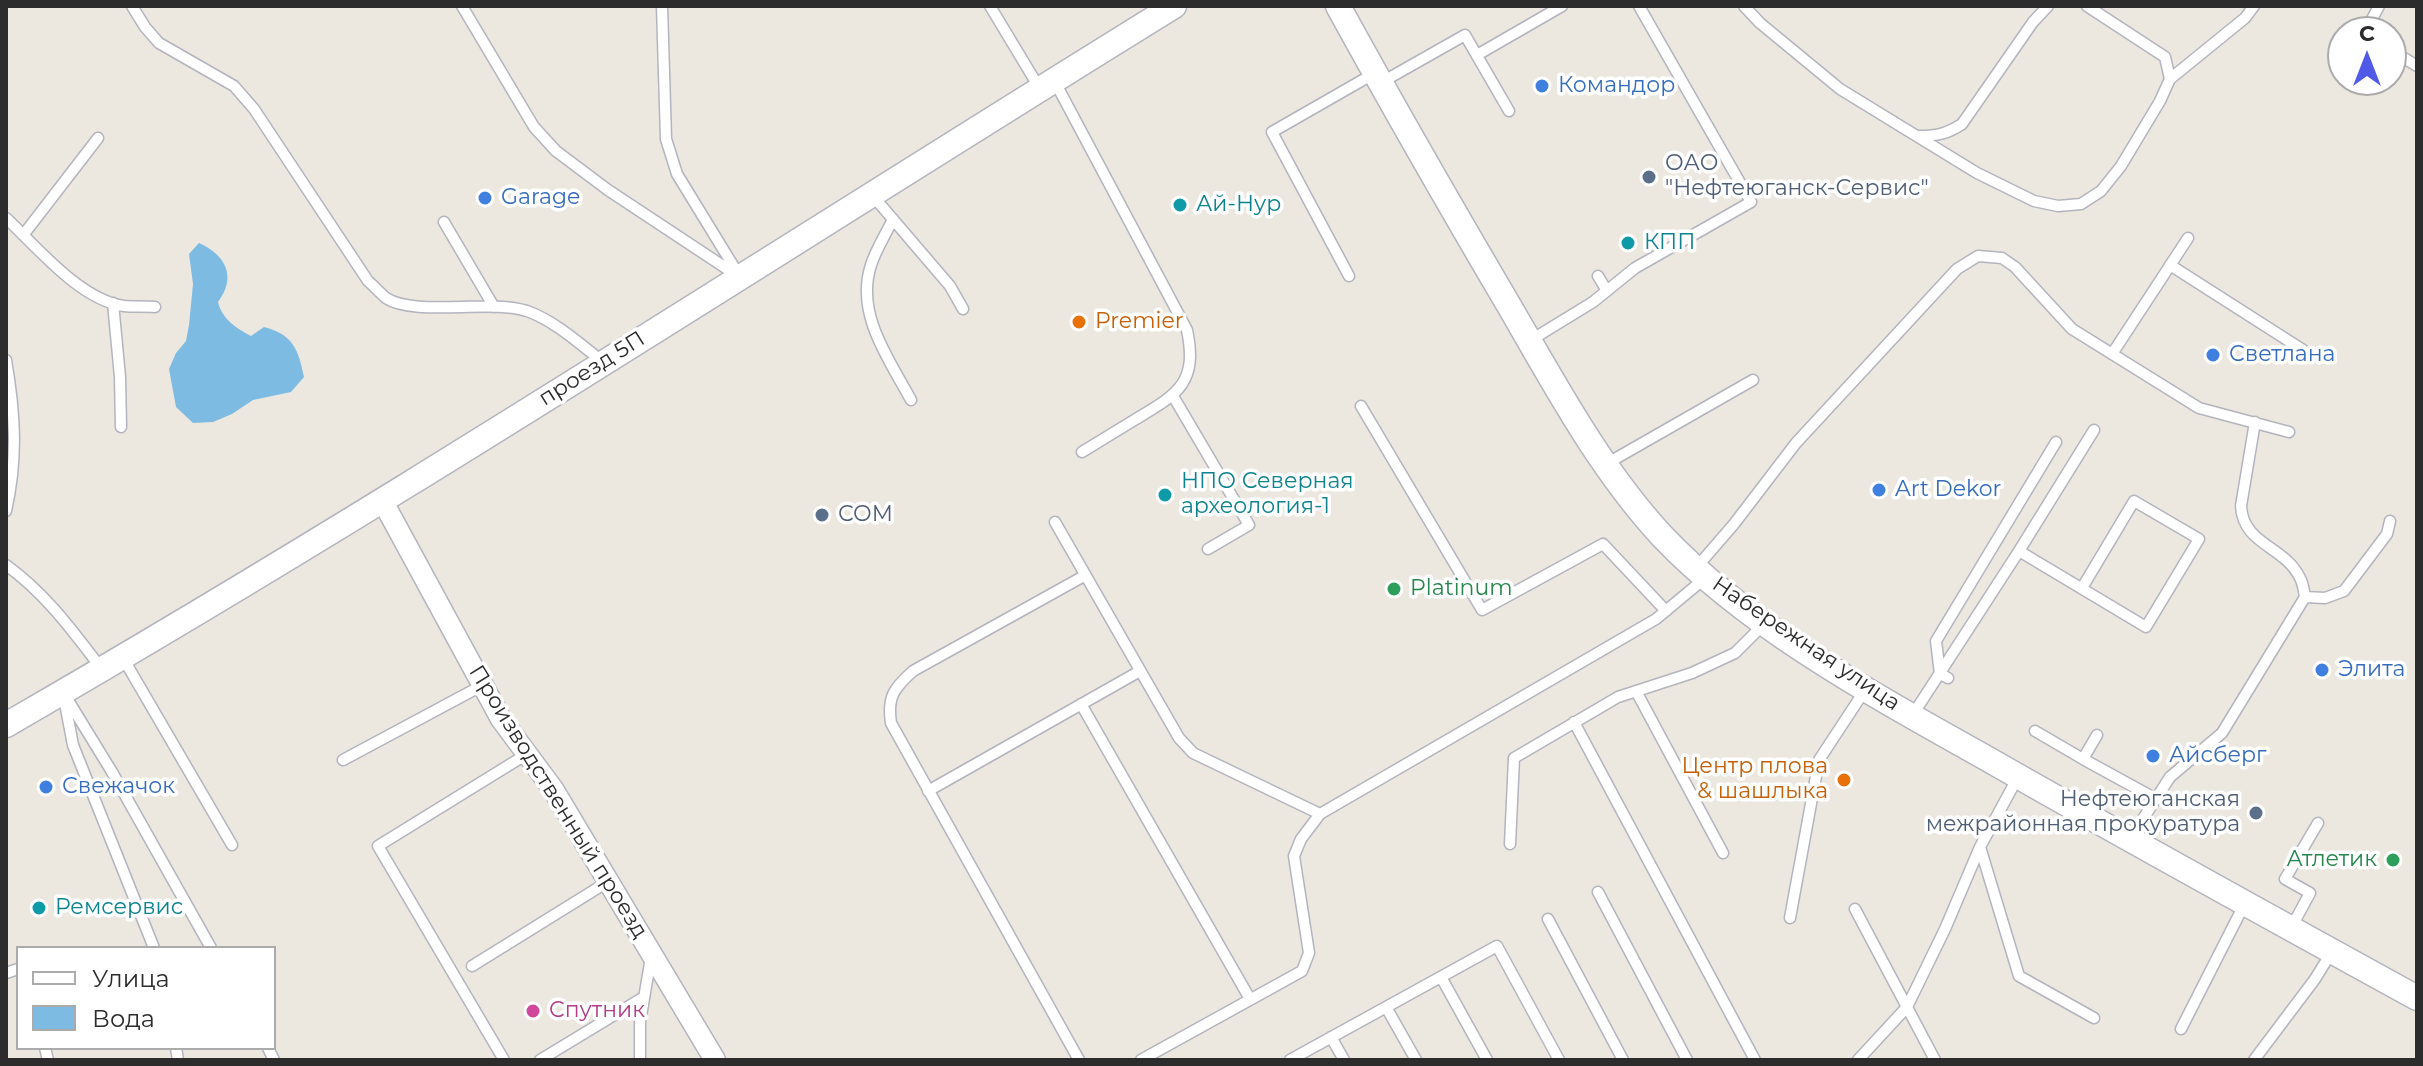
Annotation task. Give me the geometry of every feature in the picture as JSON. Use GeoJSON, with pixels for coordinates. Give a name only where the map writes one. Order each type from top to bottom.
{"type":"FeatureCollection","features":[{"type":"Feature","properties":{"kind":"street","name":"проезд 5П"},"geometry":{"type":"LineString","coordinates":[[6,725],[113,664],[382,500],[1174,6]]}},
{"type":"Feature","properties":{"kind":"street","name":"Набережная улица"},"geometry":{"type":"LineString","coordinates":[[1338,6],[1529,341],[1606,464],[1660,533],[1701,573],[1765,623],[1912,716],[2417,998]]}},
{"type":"Feature","properties":{"kind":"street","name":"Производственный проезд"},"geometry":{"type":"LineString","coordinates":[[382,500],[501,719],[553,789],[715,1060]]}},
{"type":"Feature","properties":{"kind":"lane"},"geometry":{"type":"LineString","coordinates":[[462,6],[534,127],[556,151],[608,190],[740,277]]}},
{"type":"Feature","properties":{"kind":"lane"},"geometry":{"type":"LineString","coordinates":[[662,6],[666,139],[677,174],[740,277]]}},
{"type":"Feature","properties":{"kind":"lane"},"geometry":{"type":"LineString","coordinates":[[990,6],[1047,85],[1187,330],[1192,352],[1186,377],[1173,396],[1082,452]]}},
{"type":"Feature","properties":{"kind":"lane"},"geometry":{"type":"LineString","coordinates":[[1477,55],[1562,6]]}},
{"type":"Feature","properties":{"kind":"lane"},"geometry":{"type":"LineString","coordinates":[[1529,341],[1607,291],[1635,268],[1751,202],[1639,6]]}},
{"type":"Feature","properties":{"kind":"lane"},"geometry":{"type":"LineString","coordinates":[[1744,6],[1840,89],[1977,173],[2034,201],[2058,206],[2081,204],[2101,191],[2121,166],[2170,79],[2245,18],[2254,6]]}},
{"type":"Feature","properties":{"kind":"lane"},"geometry":{"type":"LineString","coordinates":[[1917,136],[1936,136],[1962,124],[2033,22],[2048,6]]}},
{"type":"Feature","properties":{"kind":"lane"},"geometry":{"type":"LineString","coordinates":[[2087,6],[2165,57],[2170,79]]}},
{"type":"Feature","properties":{"kind":"lane"},"geometry":{"type":"LineString","coordinates":[[135,8],[159,43],[223,79],[244,98],[368,281],[387,298],[407,305],[527,311],[563,330],[603,362]]}},
{"type":"Feature","properties":{"kind":"lane"},"geometry":{"type":"LineString","coordinates":[[1349,276],[1272,132],[1465,35],[1509,111]]}},
{"type":"Feature","properties":{"kind":"lane"},"geometry":{"type":"LineString","coordinates":[[24,234],[98,138]]}},
{"type":"Feature","properties":{"kind":"lane"},"geometry":{"type":"LineString","coordinates":[[872,194],[950,286],[963,309]]}},
{"type":"Feature","properties":{"kind":"lane"},"geometry":{"type":"LineString","coordinates":[[6,218],[74,282],[98,298],[123,306],[155,307]]}},
{"type":"Feature","properties":{"kind":"lane"},"geometry":{"type":"LineString","coordinates":[[893,219],[870,266],[867,304],[877,338],[911,400]]}},
{"type":"Feature","properties":{"kind":"lane"},"geometry":{"type":"LineString","coordinates":[[444,222],[494,307]]}},
{"type":"Feature","properties":{"kind":"lane"},"geometry":{"type":"LineString","coordinates":[[2112,354],[2188,238]]}},
{"type":"Feature","properties":{"kind":"lane"},"geometry":{"type":"LineString","coordinates":[[1141,1060],[1302,971],[1309,953],[1294,856],[1301,839],[1320,814],[1666,611],[1701,573],[1796,443],[1966,262],[1978,256],[2002,258],[2015,267],[2072,329],[2199,408],[2289,432]]}},
{"type":"Feature","properties":{"kind":"lane"},"geometry":{"type":"LineString","coordinates":[[2170,265],[2303,350]]}},
{"type":"Feature","properties":{"kind":"lane"},"geometry":{"type":"LineString","coordinates":[[1598,276],[1607,291]]}},
{"type":"Feature","properties":{"kind":"lane"},"geometry":{"type":"LineString","coordinates":[[113,303],[121,427]]}},
{"type":"Feature","properties":{"kind":"lane"},"geometry":{"type":"LineString","coordinates":[[6,360],[15,412],[15,438],[6,511]]}},
{"type":"Feature","properties":{"kind":"lane"},"geometry":{"type":"LineString","coordinates":[[1606,464],[1753,380]]}},
{"type":"Feature","properties":{"kind":"lane"},"geometry":{"type":"LineString","coordinates":[[1173,396],[1249,525],[1208,549]]}},
{"type":"Feature","properties":{"kind":"lane"},"geometry":{"type":"LineString","coordinates":[[1361,406],[1482,610],[1603,544],[1666,611]]}},
{"type":"Feature","properties":{"kind":"lane"},"geometry":{"type":"LineString","coordinates":[[2130,839],[2170,777],[2222,733],[2305,597],[2300,578],[2288,561],[2249,531],[2242,519],[2241,506],[2255,422]]}},
{"type":"Feature","properties":{"kind":"lane"},"geometry":{"type":"LineString","coordinates":[[1912,716],[1944,676],[2094,430]]}},
{"type":"Feature","properties":{"kind":"lane"},"geometry":{"type":"LineString","coordinates":[[1944,676],[1936,641],[2056,442]]}},
{"type":"Feature","properties":{"kind":"lane"},"geometry":{"type":"LineString","coordinates":[[2019,551],[2146,627],[2199,539],[2134,501],[2082,588]]}},
{"type":"Feature","properties":{"kind":"lane"},"geometry":{"type":"LineString","coordinates":[[2305,597],[2325,598],[2344,591],[2387,534],[2390,521]]}},
{"type":"Feature","properties":{"kind":"lane"},"geometry":{"type":"LineString","coordinates":[[1055,522],[1179,738],[1193,753],[1320,814]]}},
{"type":"Feature","properties":{"kind":"lane"},"geometry":{"type":"LineString","coordinates":[[6,565],[23,577],[113,664],[232,845]]}},
{"type":"Feature","properties":{"kind":"lane"},"geometry":{"type":"LineString","coordinates":[[1079,1060],[891,723],[888,704],[897,685],[913,671],[1084,576]]}},
{"type":"Feature","properties":{"kind":"lane"},"geometry":{"type":"LineString","coordinates":[[1510,844],[1514,758],[1618,697],[1692,673],[1735,653],[1765,623]]}},
{"type":"Feature","properties":{"kind":"lane"},"geometry":{"type":"LineString","coordinates":[[928,791],[1140,671]]}},
{"type":"Feature","properties":{"kind":"lane"},"geometry":{"type":"LineString","coordinates":[[343,760],[483,685]]}},
{"type":"Feature","properties":{"kind":"lane"},"geometry":{"type":"LineString","coordinates":[[1790,918],[1819,760],[1866,688]]}},
{"type":"Feature","properties":{"kind":"lane"},"geometry":{"type":"LineString","coordinates":[[1636,691],[1723,853]]}},
{"type":"Feature","properties":{"kind":"lane"},"geometry":{"type":"LineString","coordinates":[[63,692],[73,745],[153,946]]}},
{"type":"Feature","properties":{"kind":"lane"},"geometry":{"type":"LineString","coordinates":[[63,692],[210,946]]}},
{"type":"Feature","properties":{"kind":"lane"},"geometry":{"type":"LineString","coordinates":[[1081,704],[1250,999]]}},
{"type":"Feature","properties":{"kind":"lane"},"geometry":{"type":"LineString","coordinates":[[1574,722],[1755,1060]]}},
{"type":"Feature","properties":{"kind":"lane"},"geometry":{"type":"LineString","coordinates":[[2035,731],[2156,799]]}},
{"type":"Feature","properties":{"kind":"lane"},"geometry":{"type":"LineString","coordinates":[[2083,759],[2097,735]]}},
{"type":"Feature","properties":{"kind":"lane"},"geometry":{"type":"LineString","coordinates":[[504,1060],[378,846],[527,754]]}},
{"type":"Feature","properties":{"kind":"lane"},"geometry":{"type":"LineString","coordinates":[[1858,1060],[1907,1007],[1980,847],[2018,777]]}},
{"type":"Feature","properties":{"kind":"lane"},"geometry":{"type":"LineString","coordinates":[[2291,928],[2310,893],[2285,879],[2318,823]]}},
{"type":"Feature","properties":{"kind":"lane"},"geometry":{"type":"LineString","coordinates":[[1980,847],[2019,976],[2094,1018]]}},
{"type":"Feature","properties":{"kind":"lane"},"geometry":{"type":"LineString","coordinates":[[472,966],[609,881]]}},
{"type":"Feature","properties":{"kind":"lane"},"geometry":{"type":"LineString","coordinates":[[1598,892],[1687,1060]]}},
{"type":"Feature","properties":{"kind":"lane"},"geometry":{"type":"LineString","coordinates":[[2181,1029],[2245,903]]}},
{"type":"Feature","properties":{"kind":"lane"},"geometry":{"type":"LineString","coordinates":[[1855,909],[1935,1060]]}},
{"type":"Feature","properties":{"kind":"lane"},"geometry":{"type":"LineString","coordinates":[[1548,919],[1623,1060]]}},
{"type":"Feature","properties":{"kind":"lane"},"geometry":{"type":"LineString","coordinates":[[1290,1060],[1497,946],[1559,1060]]}},
{"type":"Feature","properties":{"kind":"lane"},"geometry":{"type":"LineString","coordinates":[[640,1060],[640,1022],[652,951]]}},
{"type":"Feature","properties":{"kind":"lane"},"geometry":{"type":"LineString","coordinates":[[2254,1060],[2315,979],[2332,951]]}},
{"type":"Feature","properties":{"kind":"lane"},"geometry":{"type":"LineString","coordinates":[[1441,977],[1487,1060]]}},
{"type":"Feature","properties":{"kind":"lane"},"geometry":{"type":"LineString","coordinates":[[540,1060],[644,997]]}},
{"type":"Feature","properties":{"kind":"lane"},"geometry":{"type":"LineString","coordinates":[[1386,1007],[1416,1060]]}},
{"type":"Feature","properties":{"kind":"lane"},"geometry":{"type":"LineString","coordinates":[[1331,1037],[1344,1060]]}},
{"type":"Feature","properties":{"kind":"water"},"geometry":{"type":"Polygon","coordinates":[[[199,243],[216,254],[226,268],[227,284],[218,302],[226,318],[251,336],[264,327],[282,334],[293,344],[304,377],[291,392],[253,400],[213,422],[193,423],[176,407],[169,369],[186,341],[193,284],[189,254],[199,243]]]}},
{"type":"Feature","properties":{"kind":"place","name":"Командор"},"geometry":{"type":"Point","coordinates":[1542,86]}},
{"type":"Feature","properties":{"kind":"place","name":"ОАО \"Нефтеюганск-Сервис\""},"geometry":{"type":"Point","coordinates":[1649,177]}},
{"type":"Feature","properties":{"kind":"place","name":"Garage"},"geometry":{"type":"Point","coordinates":[485,198]}},
{"type":"Feature","properties":{"kind":"place","name":"Ай-Нур"},"geometry":{"type":"Point","coordinates":[1180,205]}},
{"type":"Feature","properties":{"kind":"place","name":"КПП"},"geometry":{"type":"Point","coordinates":[1628,243]}},
{"type":"Feature","properties":{"kind":"place","name":"Premier"},"geometry":{"type":"Point","coordinates":[1079,322]}},
{"type":"Feature","properties":{"kind":"place","name":"Светлана"},"geometry":{"type":"Point","coordinates":[2213,355]}},
{"type":"Feature","properties":{"kind":"place","name":"Art Dekor"},"geometry":{"type":"Point","coordinates":[1879,490]}},
{"type":"Feature","properties":{"kind":"place","name":"НПО Северная археология-1"},"geometry":{"type":"Point","coordinates":[1165,495]}},
{"type":"Feature","properties":{"kind":"place","name":"СОМ"},"geometry":{"type":"Point","coordinates":[822,515]}},
{"type":"Feature","properties":{"kind":"place","name":"Platinum"},"geometry":{"type":"Point","coordinates":[1394,589]}},
{"type":"Feature","properties":{"kind":"place","name":"Элита"},"geometry":{"type":"Point","coordinates":[2322,670]}},
{"type":"Feature","properties":{"kind":"place","name":"Айсберг"},"geometry":{"type":"Point","coordinates":[2153,756]}},
{"type":"Feature","properties":{"kind":"place","name":"Центр плова & шашлыка"},"geometry":{"type":"Point","coordinates":[1844,780]}},
{"type":"Feature","properties":{"kind":"place","name":"Свежачок"},"geometry":{"type":"Point","coordinates":[46,787]}},
{"type":"Feature","properties":{"kind":"place","name":"Нефтеюганская межрайонная прокуратура"},"geometry":{"type":"Point","coordinates":[2256,813]}},
{"type":"Feature","properties":{"kind":"place","name":"Атлетик"},"geometry":{"type":"Point","coordinates":[2393,860]}},
{"type":"Feature","properties":{"kind":"place","name":"Ремсервис"},"geometry":{"type":"Point","coordinates":[39,908]}},
{"type":"Feature","properties":{"kind":"place","name":"Спутник"},"geometry":{"type":"Point","coordinates":[533,1011]}}]}
